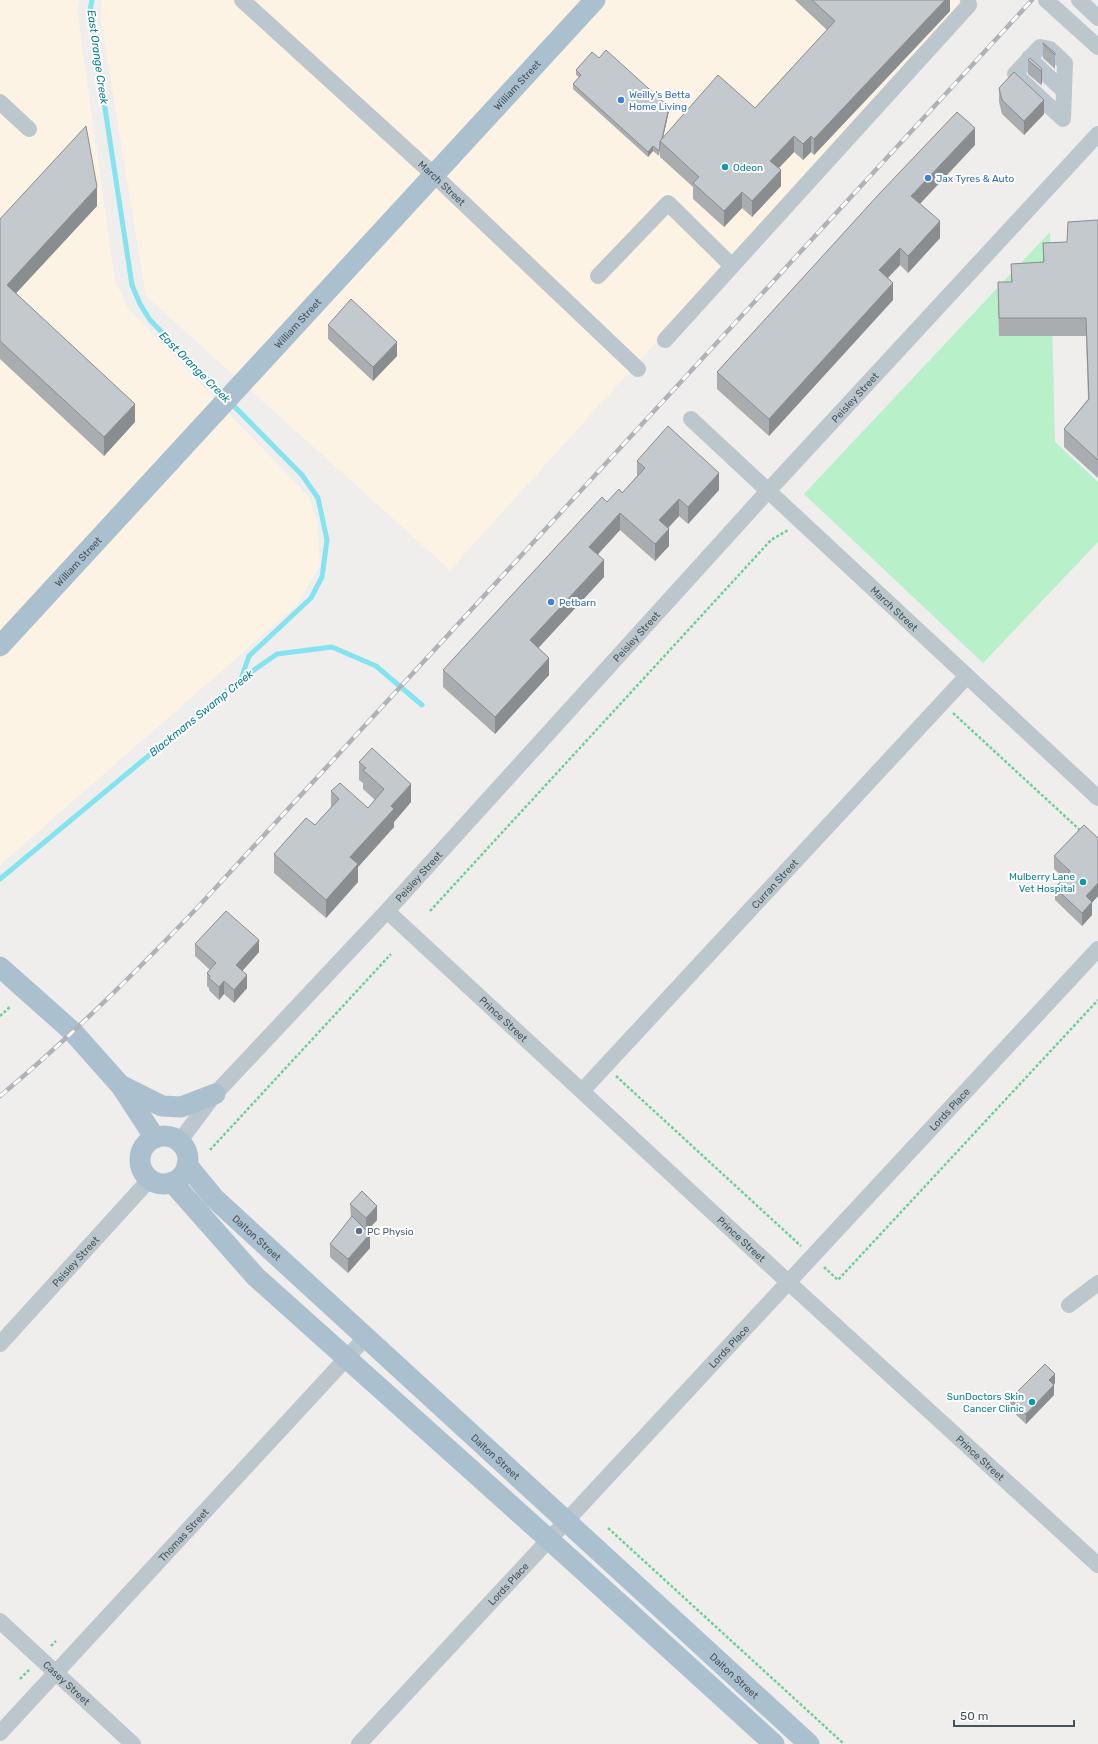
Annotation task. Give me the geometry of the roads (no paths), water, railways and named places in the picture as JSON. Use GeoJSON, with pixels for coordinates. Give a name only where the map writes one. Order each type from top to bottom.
{"type":"FeatureCollection","features":[{"type":"Feature","properties":{"kind":"main road","name":"William Street"},"geometry":{"type":"LineString","coordinates":[[0,646],[595,0]]}},
{"type":"Feature","properties":{"kind":"main road"},"geometry":{"type":"LineString","coordinates":[[0,967],[73,1032],[121,1086],[155,1138]]}},
{"type":"Feature","properties":{"kind":"main road"},"geometry":{"type":"LineString","coordinates":[[121,1086],[162,1106],[181,1107],[215,1094]]}},
{"type":"Feature","properties":{"kind":"main road"},"geometry":{"type":"LineString","coordinates":[[168,1136],[179,1142],[186,1152],[187,1165],[182,1175],[172,1182],[164,1184],[150,1179],[142,1167],[141,1153],[144,1147],[155,1138],[168,1136]]}},
{"type":"Feature","properties":{"kind":"main road","name":"Dalton Street"},"geometry":{"type":"LineString","coordinates":[[187,1165],[214,1198],[567,1520],[809,1744]]}},
{"type":"Feature","properties":{"kind":"main road"},"geometry":{"type":"LineString","coordinates":[[172,1182],[256,1277],[774,1744]]}},
{"type":"Feature","properties":{"kind":"street","name":"March Street"},"geometry":{"type":"LineString","coordinates":[[242,0],[434,175],[638,369]]}},
{"type":"Feature","properties":{"kind":"street"},"geometry":{"type":"LineString","coordinates":[[665,340],[969,5],[968,0]]}},
{"type":"Feature","properties":{"kind":"street"},"geometry":{"type":"LineString","coordinates":[[1046,0],[1098,48]]}},
{"type":"Feature","properties":{"kind":"street"},"geometry":{"type":"LineString","coordinates":[[1078,0],[1098,18]]}},
{"type":"Feature","properties":{"kind":"street"},"geometry":{"type":"LineString","coordinates":[[1040,47],[1050,49],[1065,63],[1064,98],[1063,119],[1015,74],[1040,47]]}},
{"type":"Feature","properties":{"kind":"street"},"geometry":{"type":"LineString","coordinates":[[1026,62],[1064,98]]}},
{"type":"Feature","properties":{"kind":"street"},"geometry":{"type":"LineString","coordinates":[[0,102],[29,129]]}},
{"type":"Feature","properties":{"kind":"street","name":"Peisley Street"},"geometry":{"type":"LineString","coordinates":[[179,1142],[215,1094],[387,910],[768,491],[1098,134]]}},
{"type":"Feature","properties":{"kind":"street"},"geometry":{"type":"LineString","coordinates":[[598,276],[668,204],[732,266]]}},
{"type":"Feature","properties":{"kind":"street","name":"March Street"},"geometry":{"type":"LineString","coordinates":[[691,419],[1098,798]]}},
{"type":"Feature","properties":{"kind":"street","name":"Curran Street"},"geometry":{"type":"LineString","coordinates":[[582,1091],[967,676]]}},
{"type":"Feature","properties":{"kind":"street","name":"Prince Street"},"geometry":{"type":"LineString","coordinates":[[387,910],[788,1282],[1098,1565]]}},
{"type":"Feature","properties":{"kind":"street","name":"Lords Place"},"geometry":{"type":"LineString","coordinates":[[358,1744],[1098,948]]}},
{"type":"Feature","properties":{"kind":"street","name":"Peisley Street"},"geometry":{"type":"LineString","coordinates":[[0,1344],[150,1179]]}},
{"type":"Feature","properties":{"kind":"street"},"geometry":{"type":"LineString","coordinates":[[1069,1305],[1098,1283]]}},
{"type":"Feature","properties":{"kind":"street","name":"Thomas Street"},"geometry":{"type":"LineString","coordinates":[[0,1733],[366,1336]]}},
{"type":"Feature","properties":{"kind":"street","name":"Casey Street"},"geometry":{"type":"LineString","coordinates":[[0,1621],[133,1744]]}},
{"type":"Feature","properties":{"kind":"waterway","name":"East Orange Creek"},"geometry":{"type":"LineString","coordinates":[[92,0],[90,10],[132,285],[140,304],[150,320],[225,397]]}},
{"type":"Feature","properties":{"kind":"waterway","name":"East Orange Creek"},"geometry":{"type":"LineString","coordinates":[[230,402],[302,475],[318,498],[327,540],[322,577],[311,598],[249,656],[241,679]]}},
{"type":"Feature","properties":{"kind":"waterway","name":"Blackmans Swamp Creek"},"geometry":{"type":"LineString","coordinates":[[0,879],[241,679],[277,654],[332,647],[376,666],[422,705]]}},
{"type":"Feature","properties":{"kind":"railway"},"geometry":{"type":"LineString","coordinates":[[0,1096],[52,1051],[102,1004],[198,907],[1032,0]]}},
{"type":"Feature","properties":{"kind":"place","name":"Weilly's Betta Home Living"},"geometry":{"type":"Point","coordinates":[621,100]}},
{"type":"Feature","properties":{"kind":"place","name":"Odeon"},"geometry":{"type":"Point","coordinates":[725,167]}},
{"type":"Feature","properties":{"kind":"place","name":"Jax Tyres & Auto"},"geometry":{"type":"Point","coordinates":[928,178]}},
{"type":"Feature","properties":{"kind":"place","name":"Petbarn"},"geometry":{"type":"Point","coordinates":[551,602]}},
{"type":"Feature","properties":{"kind":"place","name":"Mulberry Lane Vet Hospital"},"geometry":{"type":"Point","coordinates":[1083,882]}},
{"type":"Feature","properties":{"kind":"place","name":"PC Physio"},"geometry":{"type":"Point","coordinates":[359,1231]}},
{"type":"Feature","properties":{"kind":"place","name":"SunDoctors Skin Cancer Clinic"},"geometry":{"type":"Point","coordinates":[1032,1402]}}]}
